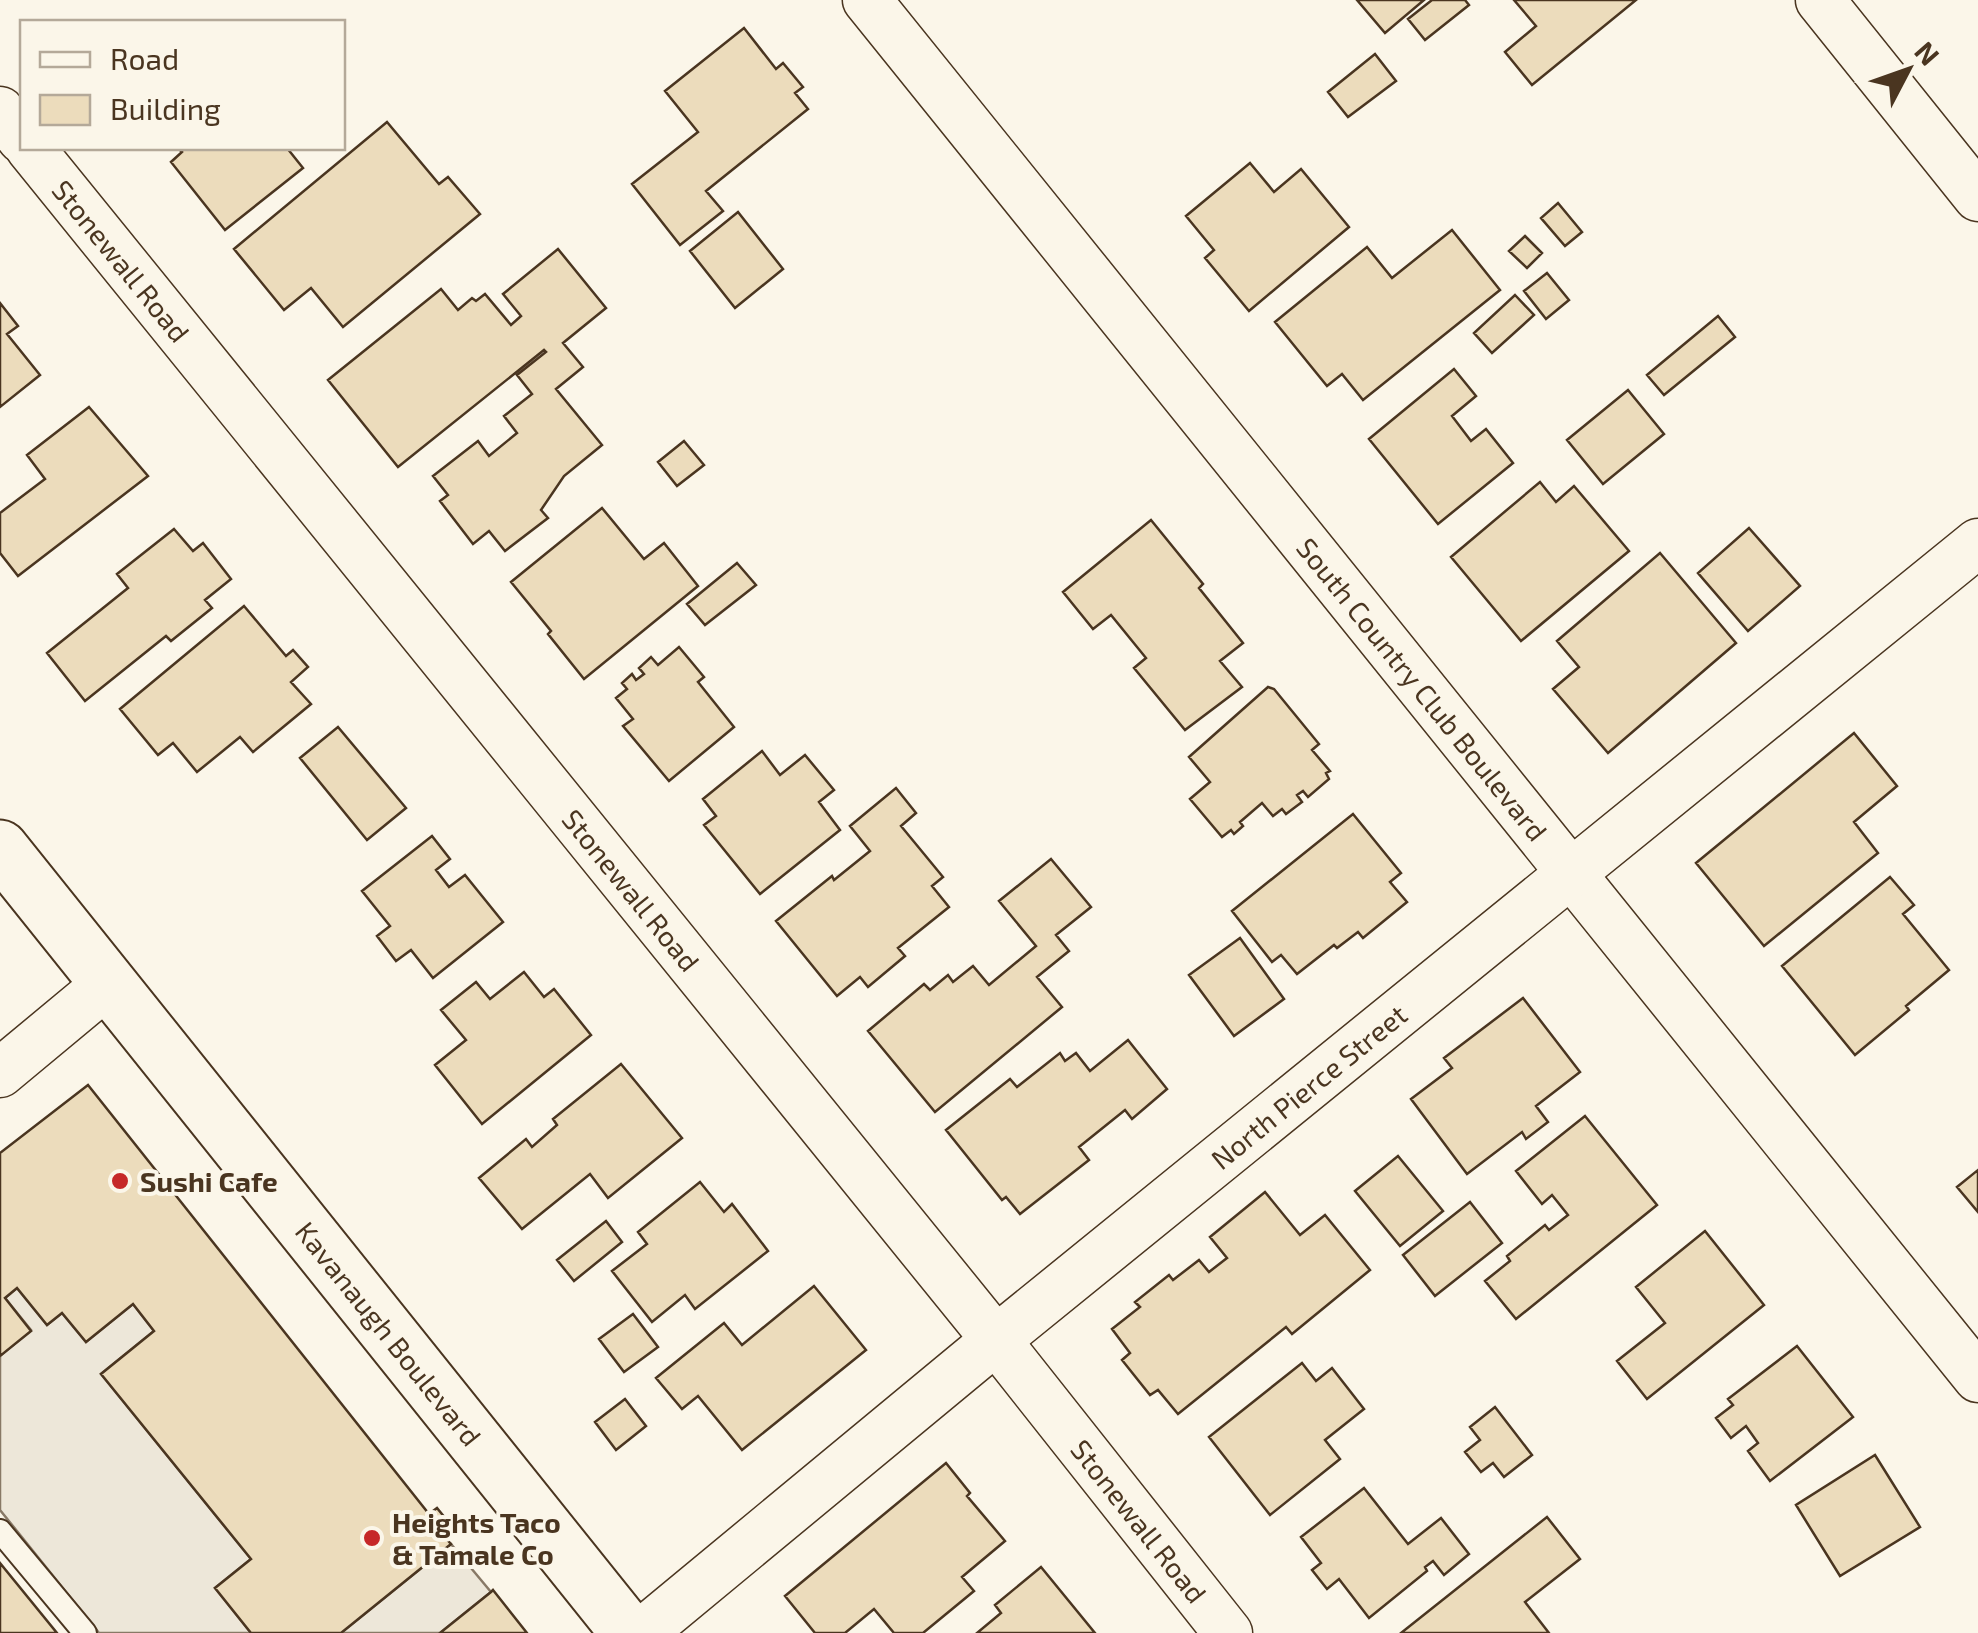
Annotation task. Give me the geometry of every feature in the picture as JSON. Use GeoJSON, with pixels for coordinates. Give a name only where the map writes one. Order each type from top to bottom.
{"type":"FeatureCollection","features":[{"type":"Feature","properties":{"kind":"street","name":"South Country Club Boulevard"},"geometry":{"type":"LineString","coordinates":[[867,0],[1978,1378]]}},
{"type":"Feature","properties":{"kind":"street"},"geometry":{"type":"LineString","coordinates":[[1820,0],[1978,197]]}},
{"type":"Feature","properties":{"kind":"street"},"geometry":{"type":"LineString","coordinates":[[0,111],[20,136]]}},
{"type":"Feature","properties":{"kind":"street","name":"Stonewall Road"},"geometry":{"type":"LineString","coordinates":[[32,150],[996,1340],[1228,1633]]}},
{"type":"Feature","properties":{"kind":"street","name":"North Pierce Street"},"geometry":{"type":"LineString","coordinates":[[642,1633],[996,1340],[1978,543]]}},
{"type":"Feature","properties":{"kind":"street","name":"Kavanaugh Boulevard"},"geometry":{"type":"LineString","coordinates":[[0,848],[629,1633]]}},
{"type":"Feature","properties":{"kind":"street"},"geometry":{"type":"LineString","coordinates":[[0,1074],[107,984]]}},
{"type":"Feature","properties":{"kind":"lane"},"geometry":{"type":"LineString","coordinates":[[0,1531],[84,1633]]}},
{"type":"Feature","properties":{"kind":"shaded area"},"geometry":{"type":"Polygon","coordinates":[[[17,1288],[47,1325],[62,1313],[86,1342],[133,1304],[154,1331],[101,1374],[251,1559],[215,1588],[251,1633],[99,1633],[0,1510],[0,1356],[31,1330],[5,1298],[17,1288]]]}},
{"type":"Feature","properties":{"kind":"shaded area"},"geometry":{"type":"Polygon","coordinates":[[[451,1544],[491,1592],[440,1633],[341,1633],[451,1544]]]}},
{"type":"Feature","properties":{"kind":"building"},"geometry":{"type":"Polygon","coordinates":[[[1357,0],[1424,0],[1385,33],[1357,0]]]}},
{"type":"Feature","properties":{"kind":"building"},"geometry":{"type":"Polygon","coordinates":[[[1432,0],[1465,0],[1469,5],[1425,40],[1408,19],[1432,0]]]}},
{"type":"Feature","properties":{"kind":"building"},"geometry":{"type":"Polygon","coordinates":[[[1514,0],[1636,0],[1532,85],[1505,52],[1536,26],[1514,0]]]}},
{"type":"Feature","properties":{"kind":"building"},"geometry":{"type":"Polygon","coordinates":[[[744,28],[776,69],[783,63],[803,87],[795,93],[808,109],[706,191],[723,211],[680,245],[632,184],[698,132],[665,91],[744,28]]]}},
{"type":"Feature","properties":{"kind":"building"},"geometry":{"type":"Polygon","coordinates":[[[1375,54],[1396,81],[1348,117],[1328,92],[1375,54]]]}},
{"type":"Feature","properties":{"kind":"building"},"geometry":{"type":"Polygon","coordinates":[[[387,122],[439,184],[448,177],[480,214],[343,327],[311,288],[284,310],[234,249],[387,122]]]}},
{"type":"Feature","properties":{"kind":"building"},"geometry":{"type":"Polygon","coordinates":[[[289,150],[303,168],[225,230],[171,162],[182,152],[289,150]]]}},
{"type":"Feature","properties":{"kind":"building"},"geometry":{"type":"Polygon","coordinates":[[[1250,163],[1274,192],[1301,169],[1349,227],[1249,311],[1205,258],[1214,250],[1186,216],[1250,163]]]}},
{"type":"Feature","properties":{"kind":"building"},"geometry":{"type":"Polygon","coordinates":[[[1558,203],[1582,232],[1565,246],[1541,218],[1558,203]]]}},
{"type":"Feature","properties":{"kind":"building"},"geometry":{"type":"Polygon","coordinates":[[[738,212],[783,269],[735,308],[690,251],[738,212]]]}},
{"type":"Feature","properties":{"kind":"building"},"geometry":{"type":"Polygon","coordinates":[[[1452,230],[1500,290],[1363,400],[1342,374],[1327,386],[1275,322],[1367,247],[1392,278],[1452,230]]]}},
{"type":"Feature","properties":{"kind":"building"},"geometry":{"type":"Polygon","coordinates":[[[1525,236],[1542,253],[1527,268],[1509,251],[1525,236]]]}},
{"type":"Feature","properties":{"kind":"building"},"geometry":{"type":"Polygon","coordinates":[[[558,249],[606,308],[563,343],[583,367],[556,389],[602,445],[564,476],[541,510],[548,518],[505,551],[489,531],[473,544],[440,501],[448,495],[433,476],[478,441],[489,456],[517,433],[504,416],[532,394],[517,375],[546,352],[398,467],[328,380],[441,289],[458,310],[472,298],[476,301],[485,294],[511,325],[521,316],[503,294],[558,249]]]}},
{"type":"Feature","properties":{"kind":"building"},"geometry":{"type":"Polygon","coordinates":[[[1547,273],[1569,300],[1546,319],[1524,291],[1547,273]]]}},
{"type":"Feature","properties":{"kind":"building"},"geometry":{"type":"Polygon","coordinates":[[[1515,295],[1534,315],[1492,353],[1474,333],[1515,295]]]}},
{"type":"Feature","properties":{"kind":"building"},"geometry":{"type":"Polygon","coordinates":[[[0,303],[18,326],[7,334],[40,375],[0,407],[0,303]]]}},
{"type":"Feature","properties":{"kind":"building"},"geometry":{"type":"Polygon","coordinates":[[[1718,316],[1735,337],[1664,395],[1647,375],[1718,316]]]}},
{"type":"Feature","properties":{"kind":"building"},"geometry":{"type":"Polygon","coordinates":[[[1454,369],[1476,396],[1452,416],[1471,441],[1486,429],[1513,463],[1438,524],[1369,439],[1454,369]]]}},
{"type":"Feature","properties":{"kind":"building"},"geometry":{"type":"Polygon","coordinates":[[[1628,390],[1664,434],[1603,484],[1567,440],[1628,390]]]}},
{"type":"Feature","properties":{"kind":"building"},"geometry":{"type":"Polygon","coordinates":[[[89,407],[148,476],[18,576],[0,553],[0,513],[45,479],[27,455],[89,407]]]}},
{"type":"Feature","properties":{"kind":"building"},"geometry":{"type":"Polygon","coordinates":[[[684,441],[704,465],[677,486],[658,462],[684,441]]]}},
{"type":"Feature","properties":{"kind":"building"},"geometry":{"type":"Polygon","coordinates":[[[1540,482],[1556,502],[1574,486],[1629,551],[1521,641],[1451,557],[1540,482]]]}},
{"type":"Feature","properties":{"kind":"building"},"geometry":{"type":"Polygon","coordinates":[[[602,508],[644,559],[664,543],[698,586],[584,679],[511,582],[602,508]]]}},
{"type":"Feature","properties":{"kind":"building"},"geometry":{"type":"Polygon","coordinates":[[[1151,520],[1203,584],[1199,588],[1243,643],[1220,661],[1242,687],[1185,730],[1134,668],[1146,658],[1111,615],[1093,629],[1063,592],[1151,520]]]}},
{"type":"Feature","properties":{"kind":"building"},"geometry":{"type":"Polygon","coordinates":[[[1749,528],[1800,586],[1748,631],[1698,573],[1749,528]]]}},
{"type":"Feature","properties":{"kind":"building"},"geometry":{"type":"Polygon","coordinates":[[[174,529],[193,551],[203,543],[231,579],[205,600],[212,608],[171,641],[166,636],[85,701],[47,653],[128,588],[117,574],[174,529]]]}},
{"type":"Feature","properties":{"kind":"building"},"geometry":{"type":"Polygon","coordinates":[[[1660,553],[1736,643],[1608,753],[1553,689],[1579,667],[1557,641],[1660,553]]]}},
{"type":"Feature","properties":{"kind":"building"},"geometry":{"type":"Polygon","coordinates":[[[737,563],[756,585],[705,625],[687,604],[737,563]]]}},
{"type":"Feature","properties":{"kind":"building"},"geometry":{"type":"Polygon","coordinates":[[[244,606],[286,656],[293,650],[308,667],[291,682],[311,704],[253,752],[240,737],[197,772],[173,743],[158,755],[120,709],[244,606]]]}},
{"type":"Feature","properties":{"kind":"building"},"geometry":{"type":"Polygon","coordinates":[[[679,647],[704,677],[698,682],[734,727],[669,781],[623,726],[633,719],[616,698],[627,689],[622,683],[632,674],[636,680],[644,674],[639,668],[651,657],[658,665],[679,647]]]}},
{"type":"Feature","properties":{"kind":"building"},"geometry":{"type":"Polygon","coordinates":[[[1268,687],[1274,689],[1319,744],[1312,750],[1330,771],[1326,773],[1329,779],[1308,797],[1303,791],[1297,795],[1302,802],[1286,814],[1282,809],[1273,816],[1262,803],[1240,822],[1243,826],[1234,834],[1231,830],[1222,837],[1190,799],[1210,782],[1189,757],[1268,687]]]}},
{"type":"Feature","properties":{"kind":"building"},"geometry":{"type":"Polygon","coordinates":[[[338,727],[406,808],[367,840],[300,758],[338,727]]]}},
{"type":"Feature","properties":{"kind":"building"},"geometry":{"type":"Polygon","coordinates":[[[1854,733],[1897,786],[1854,822],[1878,853],[1764,946],[1696,863],[1854,733]]]}},
{"type":"Feature","properties":{"kind":"building"},"geometry":{"type":"Polygon","coordinates":[[[762,751],[780,775],[805,755],[834,790],[819,802],[840,830],[760,894],[704,825],[716,816],[703,799],[762,751]]]}},
{"type":"Feature","properties":{"kind":"building"},"geometry":{"type":"Polygon","coordinates":[[[896,788],[916,813],[901,826],[943,877],[932,886],[949,907],[898,948],[905,956],[868,987],[860,977],[837,996],[776,921],[870,851],[850,826],[896,788]]]}},
{"type":"Feature","properties":{"kind":"building"},"geometry":{"type":"Polygon","coordinates":[[[1353,814],[1401,873],[1390,882],[1407,902],[1363,938],[1358,932],[1337,948],[1334,945],[1297,974],[1281,955],[1272,962],[1232,911],[1353,814]]]}},
{"type":"Feature","properties":{"kind":"building"},"geometry":{"type":"Polygon","coordinates":[[[432,836],[450,859],[436,870],[449,887],[465,875],[503,922],[433,978],[411,950],[396,961],[377,936],[390,926],[362,891],[432,836]]]}},
{"type":"Feature","properties":{"kind":"building"},"geometry":{"type":"Polygon","coordinates":[[[1051,859],[1091,907],[1056,935],[1069,951],[1037,977],[1062,1007],[935,1112],[868,1031],[924,984],[930,990],[948,975],[953,982],[973,966],[989,985],[1036,946],[999,901],[1051,859]]]}},
{"type":"Feature","properties":{"kind":"building"},"geometry":{"type":"Polygon","coordinates":[[[1890,877],[1914,905],[1903,914],[1949,970],[1855,1055],[1782,966],[1890,877]]]}},
{"type":"Feature","properties":{"kind":"building"},"geometry":{"type":"Polygon","coordinates":[[[1240,938],[1284,999],[1234,1036],[1189,975],[1240,938]]]}},
{"type":"Feature","properties":{"kind":"building"},"geometry":{"type":"Polygon","coordinates":[[[524,972],[544,997],[554,989],[591,1035],[482,1124],[435,1065],[466,1040],[441,1010],[476,982],[490,999],[524,972]]]}},
{"type":"Feature","properties":{"kind":"building"},"geometry":{"type":"Polygon","coordinates":[[[1523,998],[1580,1072],[1536,1106],[1548,1122],[1526,1139],[1522,1132],[1467,1174],[1411,1099],[1452,1068],[1444,1058],[1523,998]]]}},
{"type":"Feature","properties":{"kind":"building"},"geometry":{"type":"Polygon","coordinates":[[[1128,1040],[1167,1089],[1132,1119],[1125,1110],[1079,1147],[1089,1160],[1020,1214],[1006,1197],[1002,1200],[946,1130],[1010,1079],[1017,1087],[1060,1053],[1065,1061],[1076,1053],[1090,1071],[1128,1040]]]}},
{"type":"Feature","properties":{"kind":"building"},"geometry":{"type":"Polygon","coordinates":[[[621,1064],[682,1138],[608,1198],[590,1174],[522,1229],[479,1178],[526,1139],[532,1147],[557,1125],[553,1119],[621,1064]]]}},
{"type":"Feature","properties":{"kind":"building"},"geometry":{"type":"Polygon","coordinates":[[[88,1085],[429,1514],[437,1508],[450,1524],[440,1532],[451,1544],[341,1633],[251,1633],[215,1588],[251,1559],[101,1374],[154,1331],[133,1304],[86,1342],[62,1313],[47,1325],[17,1288],[5,1298],[31,1331],[0,1356],[0,1153],[88,1085]]]}},
{"type":"Feature","properties":{"kind":"building"},"geometry":{"type":"Polygon","coordinates":[[[1585,1116],[1657,1205],[1516,1319],[1485,1281],[1510,1261],[1507,1256],[1545,1225],[1549,1230],[1568,1215],[1552,1195],[1542,1204],[1516,1171],[1585,1116]]]}},
{"type":"Feature","properties":{"kind":"building"},"geometry":{"type":"Polygon","coordinates":[[[1398,1156],[1443,1211],[1400,1246],[1355,1191],[1398,1156]]]}},
{"type":"Feature","properties":{"kind":"building"},"geometry":{"type":"Polygon","coordinates":[[[1978,1170],[1978,1212],[1957,1187],[1978,1170]]]}},
{"type":"Feature","properties":{"kind":"building"},"geometry":{"type":"Polygon","coordinates":[[[700,1182],[724,1212],[732,1204],[768,1251],[695,1309],[685,1295],[652,1322],[612,1271],[647,1244],[638,1232],[700,1182]]]}},
{"type":"Feature","properties":{"kind":"building"},"geometry":{"type":"Polygon","coordinates":[[[1265,1192],[1300,1235],[1325,1215],[1370,1270],[1292,1334],[1286,1327],[1178,1414],[1158,1390],[1150,1395],[1122,1360],[1130,1353],[1112,1329],[1140,1307],[1135,1302],[1169,1275],[1173,1280],[1199,1260],[1209,1272],[1227,1258],[1210,1237],[1265,1192]]]}},
{"type":"Feature","properties":{"kind":"building"},"geometry":{"type":"Polygon","coordinates":[[[1470,1202],[1502,1243],[1435,1296],[1403,1255],[1470,1202]]]}},
{"type":"Feature","properties":{"kind":"building"},"geometry":{"type":"Polygon","coordinates":[[[606,1221],[622,1242],[574,1281],[557,1260],[606,1221]]]}},
{"type":"Feature","properties":{"kind":"building"},"geometry":{"type":"Polygon","coordinates":[[[1705,1231],[1764,1305],[1647,1399],[1617,1361],[1665,1323],[1636,1287],[1705,1231]]]}},
{"type":"Feature","properties":{"kind":"building"},"geometry":{"type":"Polygon","coordinates":[[[814,1286],[866,1350],[742,1450],[698,1396],[682,1409],[656,1378],[724,1323],[742,1345],[814,1286]]]}},
{"type":"Feature","properties":{"kind":"building"},"geometry":{"type":"Polygon","coordinates":[[[633,1314],[658,1347],[624,1372],[599,1339],[633,1314]]]}},
{"type":"Feature","properties":{"kind":"building"},"geometry":{"type":"Polygon","coordinates":[[[1797,1346],[1853,1417],[1770,1481],[1748,1451],[1758,1443],[1746,1426],[1731,1438],[1716,1418],[1733,1405],[1728,1399],[1797,1346]]]}},
{"type":"Feature","properties":{"kind":"building"},"geometry":{"type":"Polygon","coordinates":[[[1302,1363],[1316,1381],[1332,1368],[1364,1409],[1325,1440],[1340,1459],[1270,1515],[1209,1437],[1302,1363]]]}},
{"type":"Feature","properties":{"kind":"building"},"geometry":{"type":"Polygon","coordinates":[[[625,1399],[646,1426],[616,1450],[595,1422],[625,1399]]]}},
{"type":"Feature","properties":{"kind":"building"},"geometry":{"type":"Polygon","coordinates":[[[1495,1407],[1532,1455],[1504,1477],[1493,1463],[1481,1472],[1465,1452],[1480,1440],[1470,1427],[1495,1407]]]}},
{"type":"Feature","properties":{"kind":"building"},"geometry":{"type":"Polygon","coordinates":[[[1875,1455],[1920,1527],[1840,1576],[1796,1505],[1875,1455]]]}},
{"type":"Feature","properties":{"kind":"building"},"geometry":{"type":"Polygon","coordinates":[[[946,1463],[970,1493],[967,1496],[1005,1541],[962,1577],[974,1591],[923,1633],[894,1633],[874,1609],[845,1633],[815,1633],[785,1596],[946,1463]]]}},
{"type":"Feature","properties":{"kind":"building"},"geometry":{"type":"Polygon","coordinates":[[[1364,1488],[1408,1544],[1441,1518],[1469,1554],[1444,1575],[1433,1561],[1425,1567],[1427,1571],[1369,1618],[1339,1579],[1327,1589],[1312,1570],[1321,1563],[1301,1537],[1364,1488]]]}},
{"type":"Feature","properties":{"kind":"building"},"geometry":{"type":"Polygon","coordinates":[[[1547,1517],[1580,1559],[1525,1602],[1549,1633],[1401,1633],[1547,1517]]]}},
{"type":"Feature","properties":{"kind":"building"},"geometry":{"type":"Polygon","coordinates":[[[0,1563],[57,1633],[0,1633],[0,1563]]]}},
{"type":"Feature","properties":{"kind":"building"},"geometry":{"type":"Polygon","coordinates":[[[1041,1567],[1095,1633],[977,1633],[1001,1613],[995,1605],[1041,1567]]]}},
{"type":"Feature","properties":{"kind":"building"},"geometry":{"type":"Polygon","coordinates":[[[491,1592],[527,1633],[440,1633],[491,1592]]]}},
{"type":"Feature","properties":{"kind":"place","name":"Sushi Cafe"},"geometry":{"type":"Point","coordinates":[120,1181]}},
{"type":"Feature","properties":{"kind":"place","name":"Heights Taco & Tamale Co"},"geometry":{"type":"Point","coordinates":[372,1538]}}]}
